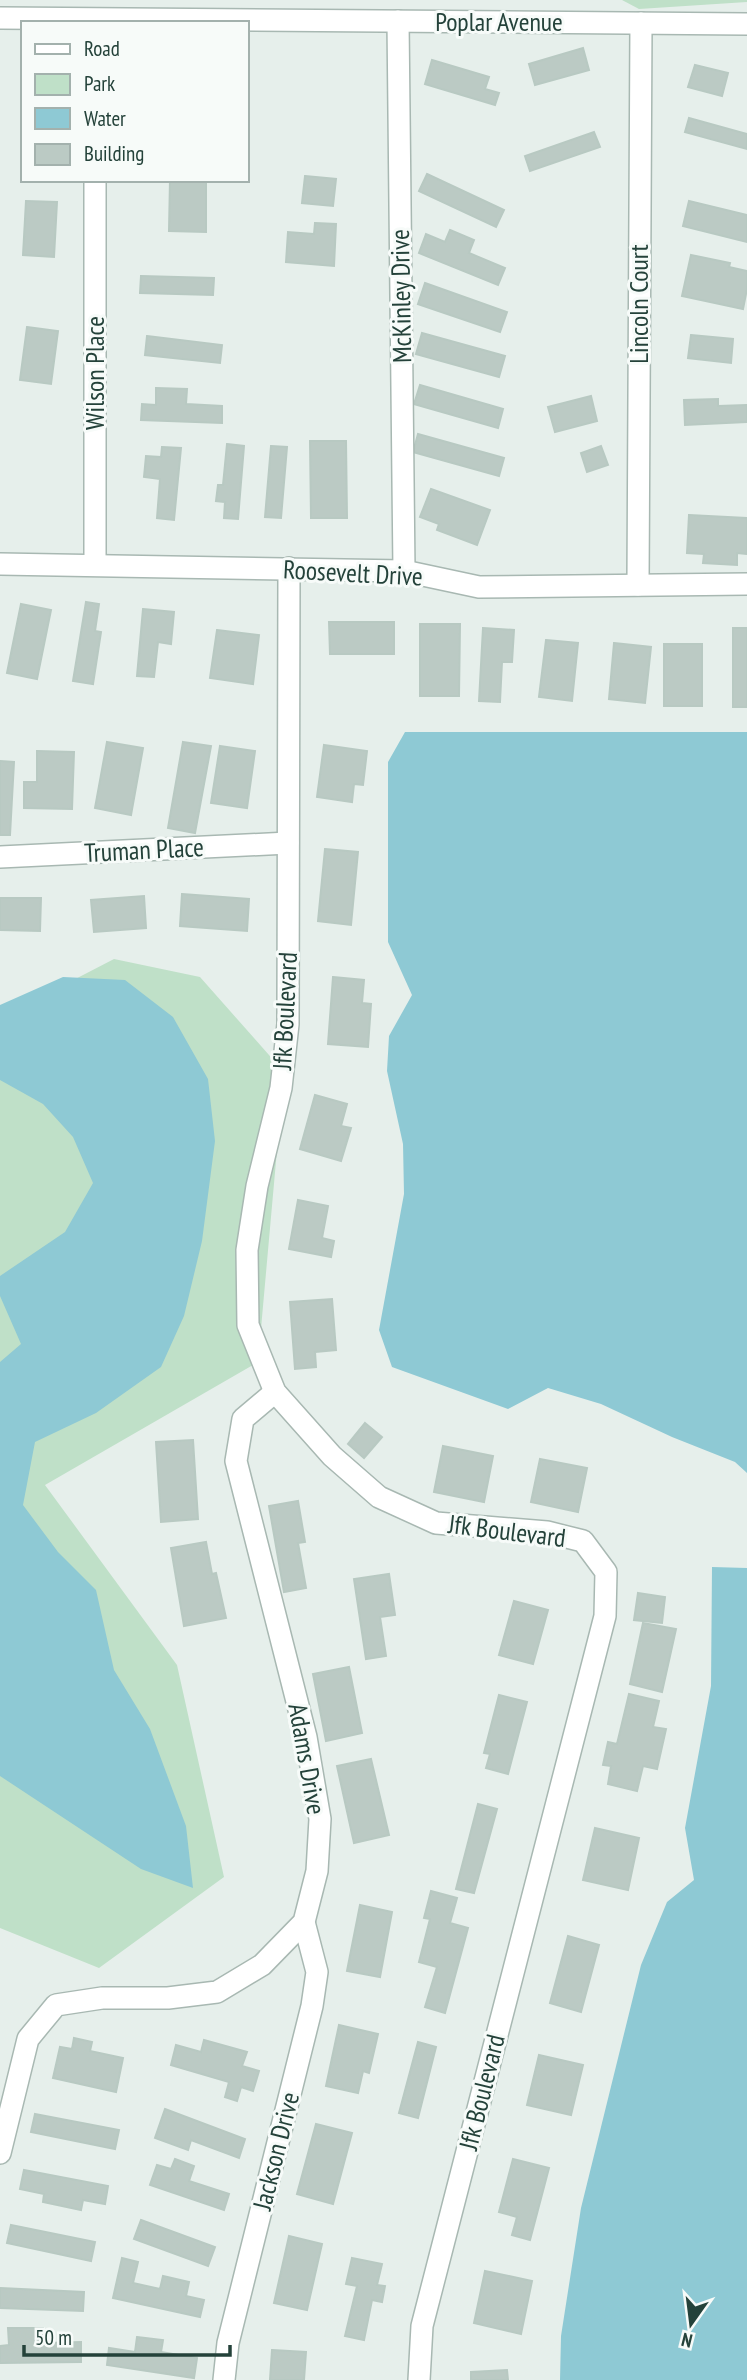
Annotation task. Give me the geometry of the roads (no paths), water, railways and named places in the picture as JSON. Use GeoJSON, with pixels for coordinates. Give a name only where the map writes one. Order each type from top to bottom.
{"type":"FeatureCollection","features":[{"type":"Feature","properties":{"kind":"street","name":"Poplar Avenue"},"geometry":{"type":"LineString","coordinates":[[0,18],[95,21],[747,24]]}},
{"type":"Feature","properties":{"kind":"street","name":"McKinley Drive"},"geometry":{"type":"LineString","coordinates":[[398,21],[404,571]]}},
{"type":"Feature","properties":{"kind":"street","name":"Lincoln Court"},"geometry":{"type":"LineString","coordinates":[[638,585],[641,23]]}},
{"type":"Feature","properties":{"kind":"street","name":"Wilson Place"},"geometry":{"type":"LineString","coordinates":[[95,182],[95,565]]}},
{"type":"Feature","properties":{"kind":"street","name":"Roosevelt Drive"},"geometry":{"type":"LineString","coordinates":[[0,564],[404,571],[479,587],[747,584]]}},
{"type":"Feature","properties":{"kind":"street","name":"Jfk Boulevard"},"geometry":{"type":"LineString","coordinates":[[289,568],[287,1037],[281,1088],[257,1186],[247,1250],[248,1325],[275,1392],[332,1456],[379,1497],[436,1523],[547,1532],[583,1541],[606,1572],[605,1616],[422,2326],[419,2380]]}},
{"type":"Feature","properties":{"kind":"street","name":"Truman Place"},"geometry":{"type":"LineString","coordinates":[[0,857],[288,843]]}},
{"type":"Feature","properties":{"kind":"street","name":"Adams Drive"},"geometry":{"type":"LineString","coordinates":[[275,1392],[243,1419],[236,1461],[306,1737],[320,1819],[317,1871],[304,1922]]}},
{"type":"Feature","properties":{"kind":"street"},"geometry":{"type":"LineString","coordinates":[[0,2153],[29,2039],[56,2005],[102,1997],[168,1998],[217,1992],[262,1965],[304,1922]]}},
{"type":"Feature","properties":{"kind":"street","name":"Jackson Drive"},"geometry":{"type":"LineString","coordinates":[[225,2380],[228,2343],[312,2006],[317,1972],[304,1922]]}},
{"type":"Feature","properties":{"kind":"water"},"geometry":{"type":"Polygon","coordinates":[[[405,732],[747,732],[747,1473],[735,1462],[601,1404],[548,1388],[508,1409],[392,1367],[379,1330],[404,1194],[403,1144],[387,1071],[389,1036],[412,995],[388,942],[388,762],[405,732]]]}},
{"type":"Feature","properties":{"kind":"water"},"geometry":{"type":"Polygon","coordinates":[[[63,977],[125,980],[173,1017],[208,1079],[215,1141],[202,1241],[184,1316],[161,1367],[96,1413],[35,1442],[23,1505],[58,1552],[96,1590],[114,1670],[150,1729],[186,1826],[193,1888],[141,1869],[0,1776],[0,1362],[21,1344],[0,1296],[0,1276],[65,1232],[93,1183],[73,1137],[43,1104],[0,1080],[0,1005],[63,977]]]}},
{"type":"Feature","properties":{"kind":"water"},"geometry":{"type":"Polygon","coordinates":[[[712,1567],[747,1568],[747,2380],[560,2380],[561,2336],[581,2208],[641,1965],[667,1902],[694,1880],[685,1828],[711,1686],[712,1567]]]}}]}
